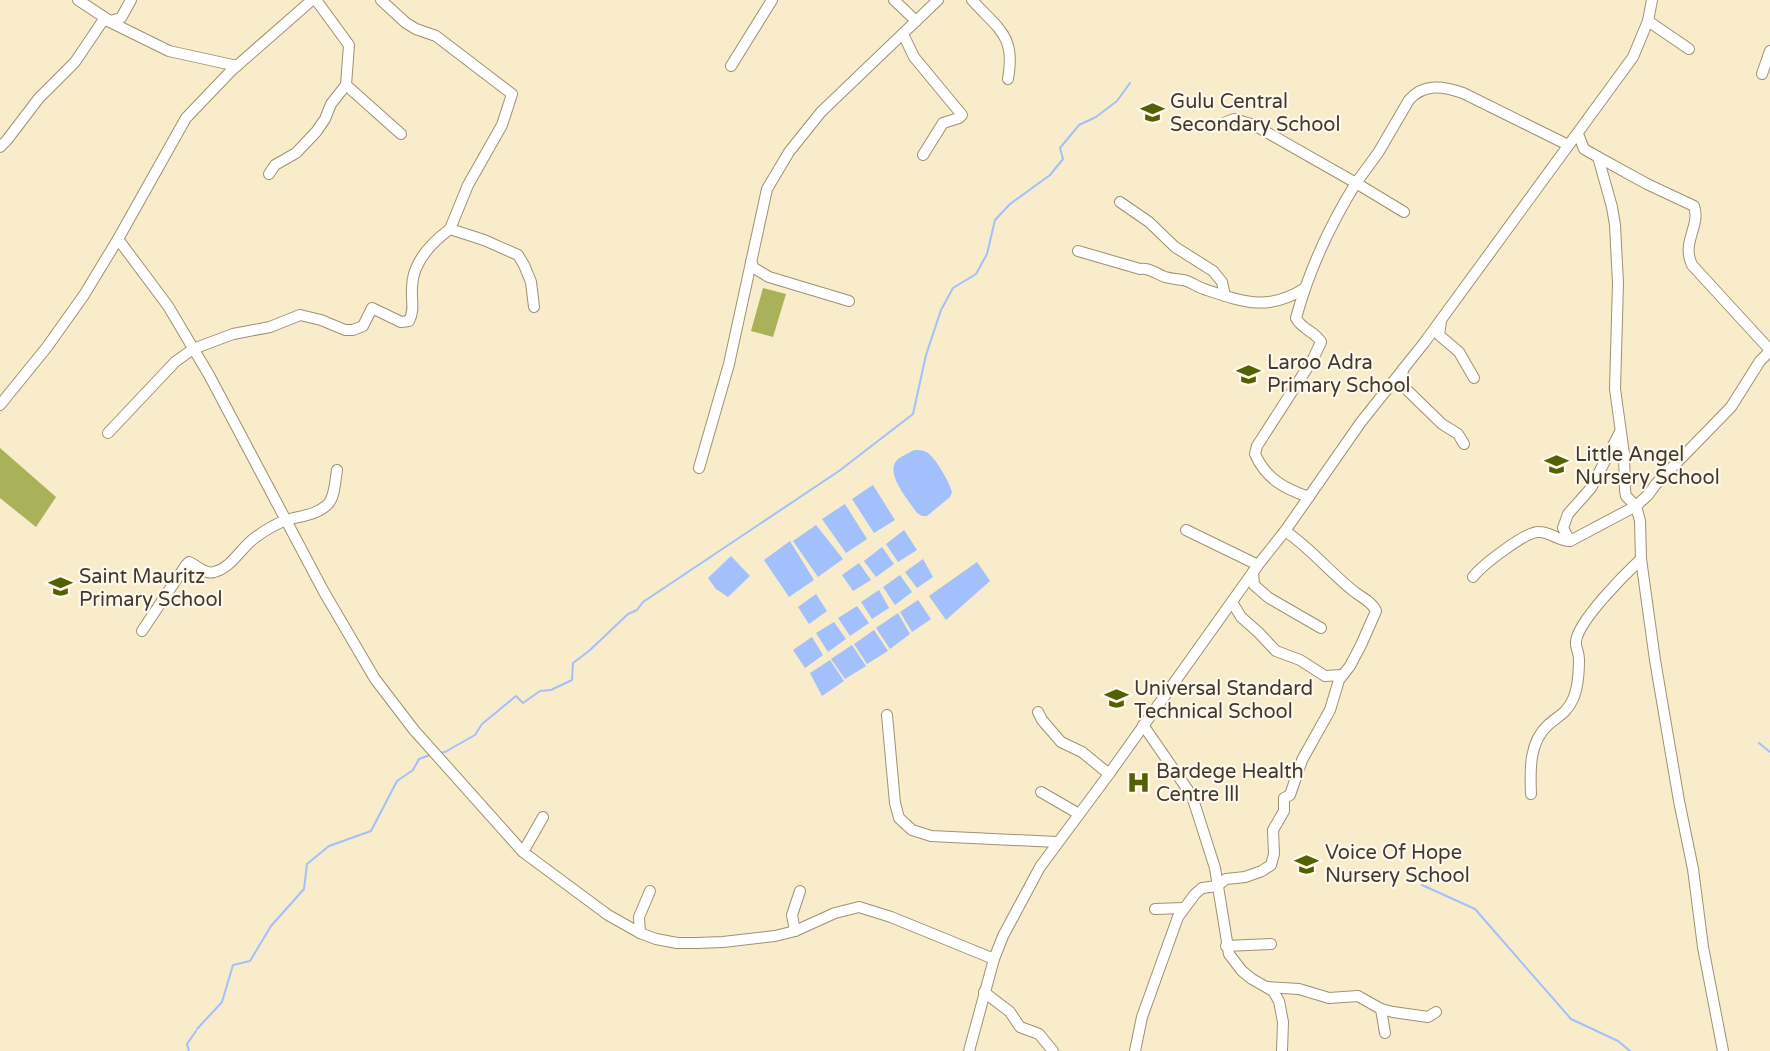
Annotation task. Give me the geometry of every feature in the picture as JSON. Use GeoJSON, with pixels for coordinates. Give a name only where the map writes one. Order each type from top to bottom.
{"type":"FeatureCollection","features":[{"type":"Feature","properties":{"kind":"street"},"geometry":{"type":"LineString","coordinates":[[78,0],[110,21],[169,51],[237,66]]}},
{"type":"Feature","properties":{"kind":"street"},"geometry":{"type":"LineString","coordinates":[[0,147],[39,98],[75,62],[102,22],[121,18],[131,0]]}},
{"type":"Feature","properties":{"kind":"street"},"geometry":{"type":"LineString","coordinates":[[0,405],[66,322],[118,239],[186,118],[237,66],[314,0],[349,45],[346,85],[331,104],[326,119],[310,138],[296,153],[278,162],[268,174]]}},
{"type":"Feature","properties":{"kind":"street"},"geometry":{"type":"LineString","coordinates":[[108,433],[175,363],[193,349],[233,334],[270,327],[300,315],[321,320],[345,330],[353,330],[363,326],[372,308],[401,322],[409,321],[412,314],[411,286],[416,266],[427,249],[450,229],[468,185],[502,125],[512,94],[436,36],[416,29],[406,22],[381,0]]}},
{"type":"Feature","properties":{"kind":"street"},"geometry":{"type":"LineString","coordinates":[[731,66],[772,0]]}},
{"type":"Feature","properties":{"kind":"street"},"geometry":{"type":"LineString","coordinates":[[894,0],[916,21]]}},
{"type":"Feature","properties":{"kind":"street"},"geometry":{"type":"LineString","coordinates":[[699,468],[718,406],[767,189],[789,152],[821,112],[938,0]]}},
{"type":"Feature","properties":{"kind":"street"},"geometry":{"type":"LineString","coordinates":[[972,0],[998,26],[1006,38],[1011,53],[1008,79]]}},
{"type":"Feature","properties":{"kind":"street"},"geometry":{"type":"LineString","coordinates":[[969,1051],[994,959],[1003,936],[1034,877],[1255,569],[1285,531],[1361,422],[1442,318],[1633,57],[1648,21],[1652,0]]}},
{"type":"Feature","properties":{"kind":"street"},"geometry":{"type":"LineString","coordinates":[[1648,21],[1689,50]]}},
{"type":"Feature","properties":{"kind":"street"},"geometry":{"type":"LineString","coordinates":[[903,34],[914,57],[962,115],[943,123],[923,155]]}},
{"type":"Feature","properties":{"kind":"street"},"geometry":{"type":"LineString","coordinates":[[1762,74],[1770,51]]}},
{"type":"Feature","properties":{"kind":"street"},"geometry":{"type":"LineString","coordinates":[[346,85],[401,134]]}},
{"type":"Feature","properties":{"kind":"street"},"geometry":{"type":"LineString","coordinates":[[1309,497],[1289,490],[1274,481],[1255,454],[1274,418],[1313,359],[1321,342],[1319,338],[1300,325],[1296,318],[1305,288],[1340,208],[1378,153],[1414,93],[1428,88],[1451,88],[1568,145]]}},
{"type":"Feature","properties":{"kind":"street"},"geometry":{"type":"LineString","coordinates":[[1226,122],[1239,120],[1254,125],[1404,212]]}},
{"type":"Feature","properties":{"kind":"street"},"geometry":{"type":"LineString","coordinates":[[1473,577],[1491,558],[1535,532],[1558,540],[1570,541],[1636,506],[1731,407],[1760,361],[1770,350],[1692,265],[1687,252],[1696,214],[1694,206],[1647,184],[1584,149],[1578,134]]}},
{"type":"Feature","properties":{"kind":"street"},"geometry":{"type":"LineString","coordinates":[[1598,157],[1615,225],[1618,272],[1615,389],[1624,454],[1625,490],[1626,496],[1636,506],[1640,521],[1641,559],[1655,660],[1693,869],[1703,947],[1723,1051]]}},
{"type":"Feature","properties":{"kind":"street"},"geometry":{"type":"LineString","coordinates":[[1120,202],[1149,222],[1175,247],[1213,271],[1222,282],[1225,296]]}},
{"type":"Feature","properties":{"kind":"street"},"geometry":{"type":"LineString","coordinates":[[450,229],[484,240],[518,255],[531,282],[534,307]]}},
{"type":"Feature","properties":{"kind":"street"},"geometry":{"type":"LineString","coordinates":[[118,239],[168,306],[343,627],[388,698],[459,782],[523,852],[608,915],[656,939],[677,943],[723,942],[795,931],[835,913],[859,907],[891,917],[994,959]]}},
{"type":"Feature","properties":{"kind":"street"},"geometry":{"type":"LineString","coordinates":[[1078,251],[1140,269],[1147,268],[1156,274],[1183,280],[1225,296],[1259,304],[1285,299],[1305,288]]}},
{"type":"Feature","properties":{"kind":"street"},"geometry":{"type":"LineString","coordinates":[[751,262],[758,271],[769,277],[849,301]]}},
{"type":"Feature","properties":{"kind":"street"},"geometry":{"type":"LineString","coordinates":[[1442,318],[1438,335],[1459,352],[1474,378]]}},
{"type":"Feature","properties":{"kind":"street"},"geometry":{"type":"LineString","coordinates":[[1403,368],[1402,380],[1406,389],[1442,424],[1458,434],[1464,444]]}},
{"type":"Feature","properties":{"kind":"street"},"geometry":{"type":"LineString","coordinates":[[1570,541],[1563,528],[1566,519],[1591,488],[1620,432]]}},
{"type":"Feature","properties":{"kind":"street"},"geometry":{"type":"LineString","coordinates":[[142,631],[189,562],[207,572],[217,571],[233,560],[255,537],[285,520],[305,516],[327,505],[337,471]]}},
{"type":"Feature","properties":{"kind":"street"},"geometry":{"type":"LineString","coordinates":[[1186,530],[1255,569]]}},
{"type":"Feature","properties":{"kind":"street"},"geometry":{"type":"LineString","coordinates":[[1135,1051],[1142,1017],[1163,962],[1172,930],[1184,908],[1202,888],[1217,886],[1224,879],[1245,877],[1267,869],[1271,865],[1274,854],[1273,830],[1284,811],[1284,798],[1290,795],[1302,760],[1330,710],[1342,675],[1350,666],[1375,615],[1376,609],[1340,580],[1299,540],[1285,531]]}},
{"type":"Feature","properties":{"kind":"street"},"geometry":{"type":"LineString","coordinates":[[1531,794],[1530,770],[1536,741],[1549,724],[1566,712],[1576,692],[1579,659],[1576,649],[1577,637],[1597,606],[1641,559]]}},
{"type":"Feature","properties":{"kind":"street"},"geometry":{"type":"LineString","coordinates":[[1255,569],[1254,585],[1269,598],[1321,628]]}},
{"type":"Feature","properties":{"kind":"street"},"geometry":{"type":"LineString","coordinates":[[1232,602],[1240,617],[1275,651],[1300,660],[1320,674],[1342,675]]}},
{"type":"Feature","properties":{"kind":"street"},"geometry":{"type":"LineString","coordinates":[[1038,712],[1042,720],[1062,742],[1082,752],[1109,774]]}},
{"type":"Feature","properties":{"kind":"street"},"geometry":{"type":"LineString","coordinates":[[887,715],[895,803],[899,818],[904,824],[920,834],[931,836],[1057,842]]}},
{"type":"Feature","properties":{"kind":"street"},"geometry":{"type":"LineString","coordinates":[[1143,725],[1192,796],[1215,868],[1226,946],[1234,963],[1252,979],[1267,987],[1279,1001],[1283,1022],[1282,1051]]}},
{"type":"Feature","properties":{"kind":"street"},"geometry":{"type":"LineString","coordinates":[[1041,792],[1079,814]]}},
{"type":"Feature","properties":{"kind":"street"},"geometry":{"type":"LineString","coordinates":[[523,852],[543,817]]}},
{"type":"Feature","properties":{"kind":"street"},"geometry":{"type":"LineString","coordinates":[[640,933],[639,917],[650,891]]}},
{"type":"Feature","properties":{"kind":"street"},"geometry":{"type":"LineString","coordinates":[[795,931],[792,915],[800,891]]}},
{"type":"Feature","properties":{"kind":"street"},"geometry":{"type":"LineString","coordinates":[[1155,909],[1184,908]]}},
{"type":"Feature","properties":{"kind":"street"},"geometry":{"type":"LineString","coordinates":[[1226,946],[1271,944]]}},
{"type":"Feature","properties":{"kind":"street"},"geometry":{"type":"LineString","coordinates":[[1267,987],[1299,989],[1329,998],[1358,996],[1381,1009],[1428,1017],[1436,1012]]}},
{"type":"Feature","properties":{"kind":"street"},"geometry":{"type":"LineString","coordinates":[[984,992],[1010,1012],[1020,1027],[1039,1034],[1053,1051]]}},
{"type":"Feature","properties":{"kind":"street"},"geometry":{"type":"LineString","coordinates":[[1381,1009],[1385,1033]]}},
{"type":"Feature","properties":{"kind":"green space"},"geometry":{"type":"Polygon","coordinates":[[[763,288],[786,294],[773,337],[751,331],[763,288]]]}},
{"type":"Feature","properties":{"kind":"green space"},"geometry":{"type":"Polygon","coordinates":[[[0,448],[56,497],[36,527],[0,498],[0,448]]]}},
{"type":"Feature","properties":{"kind":"water"},"geometry":{"type":"Polygon","coordinates":[[[914,450],[924,451],[932,457],[949,483],[952,492],[950,497],[927,516],[917,513],[895,479],[894,465],[898,459],[914,450]]]}},
{"type":"Feature","properties":{"kind":"water"},"geometry":{"type":"Polygon","coordinates":[[[873,485],[895,520],[874,533],[852,499],[873,485]]]}},
{"type":"Feature","properties":{"kind":"water"},"geometry":{"type":"Polygon","coordinates":[[[845,504],[867,539],[846,553],[822,519],[845,504]]]}},
{"type":"Feature","properties":{"kind":"water"},"geometry":{"type":"Polygon","coordinates":[[[816,525],[843,559],[818,577],[793,541],[816,525]]]}},
{"type":"Feature","properties":{"kind":"water"},"geometry":{"type":"Polygon","coordinates":[[[904,530],[917,550],[898,562],[886,544],[904,530]]]}},
{"type":"Feature","properties":{"kind":"water"},"geometry":{"type":"Polygon","coordinates":[[[790,541],[814,580],[789,597],[764,560],[790,541]]]}},
{"type":"Feature","properties":{"kind":"water"},"geometry":{"type":"Polygon","coordinates":[[[882,547],[894,564],[876,577],[864,561],[882,547]]]}},
{"type":"Feature","properties":{"kind":"water"},"geometry":{"type":"Polygon","coordinates":[[[731,556],[750,576],[728,597],[716,589],[708,578],[731,556]]]}},
{"type":"Feature","properties":{"kind":"water"},"geometry":{"type":"Polygon","coordinates":[[[923,559],[933,577],[917,588],[905,572],[923,559]]]}},
{"type":"Feature","properties":{"kind":"water"},"geometry":{"type":"Polygon","coordinates":[[[977,562],[990,581],[946,620],[929,596],[977,562]]]}},
{"type":"Feature","properties":{"kind":"water"},"geometry":{"type":"Polygon","coordinates":[[[859,563],[871,580],[853,591],[842,575],[859,563]]]}},
{"type":"Feature","properties":{"kind":"water"},"geometry":{"type":"Polygon","coordinates":[[[900,575],[912,592],[895,605],[883,587],[900,575]]]}},
{"type":"Feature","properties":{"kind":"water"},"geometry":{"type":"Polygon","coordinates":[[[879,590],[889,608],[872,619],[861,602],[879,590]]]}},
{"type":"Feature","properties":{"kind":"water"},"geometry":{"type":"Polygon","coordinates":[[[816,594],[827,611],[809,624],[798,607],[816,594]]]}},
{"type":"Feature","properties":{"kind":"water"},"geometry":{"type":"Polygon","coordinates":[[[918,600],[931,619],[912,632],[900,612],[918,600]]]}},
{"type":"Feature","properties":{"kind":"water"},"geometry":{"type":"Polygon","coordinates":[[[857,606],[869,623],[850,636],[838,618],[857,606]]]}},
{"type":"Feature","properties":{"kind":"water"},"geometry":{"type":"Polygon","coordinates":[[[898,613],[910,634],[890,649],[876,628],[898,613]]]}},
{"type":"Feature","properties":{"kind":"water"},"geometry":{"type":"Polygon","coordinates":[[[834,622],[846,639],[828,652],[816,633],[834,622]]]}},
{"type":"Feature","properties":{"kind":"water"},"geometry":{"type":"Polygon","coordinates":[[[874,630],[888,651],[867,664],[854,644],[874,630]]]}},
{"type":"Feature","properties":{"kind":"water"},"geometry":{"type":"Polygon","coordinates":[[[812,637],[823,655],[805,668],[793,650],[812,637]]]}},
{"type":"Feature","properties":{"kind":"water"},"geometry":{"type":"Polygon","coordinates":[[[852,645],[866,666],[845,679],[831,659],[852,645]]]}},
{"type":"Feature","properties":{"kind":"water"},"geometry":{"type":"Polygon","coordinates":[[[830,660],[844,681],[822,696],[810,673],[830,660]]]}},
{"type":"Feature","properties":{"kind":"waterway"},"geometry":{"type":"LineString","coordinates":[[438,753],[445,752],[475,735],[482,724],[516,696],[523,703],[540,691],[551,690],[572,680],[573,663],[628,614],[637,610],[643,602],[839,471],[913,414],[926,355],[941,310],[953,288],[976,274],[987,254],[995,220],[1010,204],[1050,175],[1063,159],[1060,148],[1079,125],[1096,117],[1117,101],[1130,83]]}},
{"type":"Feature","properties":{"kind":"waterway"},"geometry":{"type":"LineString","coordinates":[[1759,743],[1770,752]]}},
{"type":"Feature","properties":{"kind":"waterway"},"geometry":{"type":"LineString","coordinates":[[197,1029],[222,1002],[233,965],[250,961],[271,926],[304,889],[307,864],[329,846],[371,831],[397,781],[413,770],[419,759],[430,755]]}},
{"type":"Feature","properties":{"kind":"waterway"},"geometry":{"type":"LineString","coordinates":[[1422,885],[1475,909],[1571,1019],[1618,1041],[1630,1051]]}},
{"type":"Feature","properties":{"kind":"waterway"},"geometry":{"type":"LineString","coordinates":[[189,1051],[187,1044],[196,1031]]}},
{"type":"Feature","properties":{"kind":"place","name":"Gulu Central Secondary School"},"geometry":{"type":"Point","coordinates":[1152,113]}},
{"type":"Feature","properties":{"kind":"place","name":"Laroo Adra Primary School"},"geometry":{"type":"Point","coordinates":[1249,374]}},
{"type":"Feature","properties":{"kind":"place","name":"Little Angel Nursery School"},"geometry":{"type":"Point","coordinates":[1557,465]}},
{"type":"Feature","properties":{"kind":"place","name":"Saint Mauritz Primary School"},"geometry":{"type":"Point","coordinates":[61,587]}},
{"type":"Feature","properties":{"kind":"place","name":"Universal Standard Technical School"},"geometry":{"type":"Point","coordinates":[1116,699]}},
{"type":"Feature","properties":{"kind":"place","name":"Bardege Health Centre lll"},"geometry":{"type":"Point","coordinates":[1138,782]}},
{"type":"Feature","properties":{"kind":"place","name":"Voice Of Hope Nursery School"},"geometry":{"type":"Point","coordinates":[1307,864]}}]}
